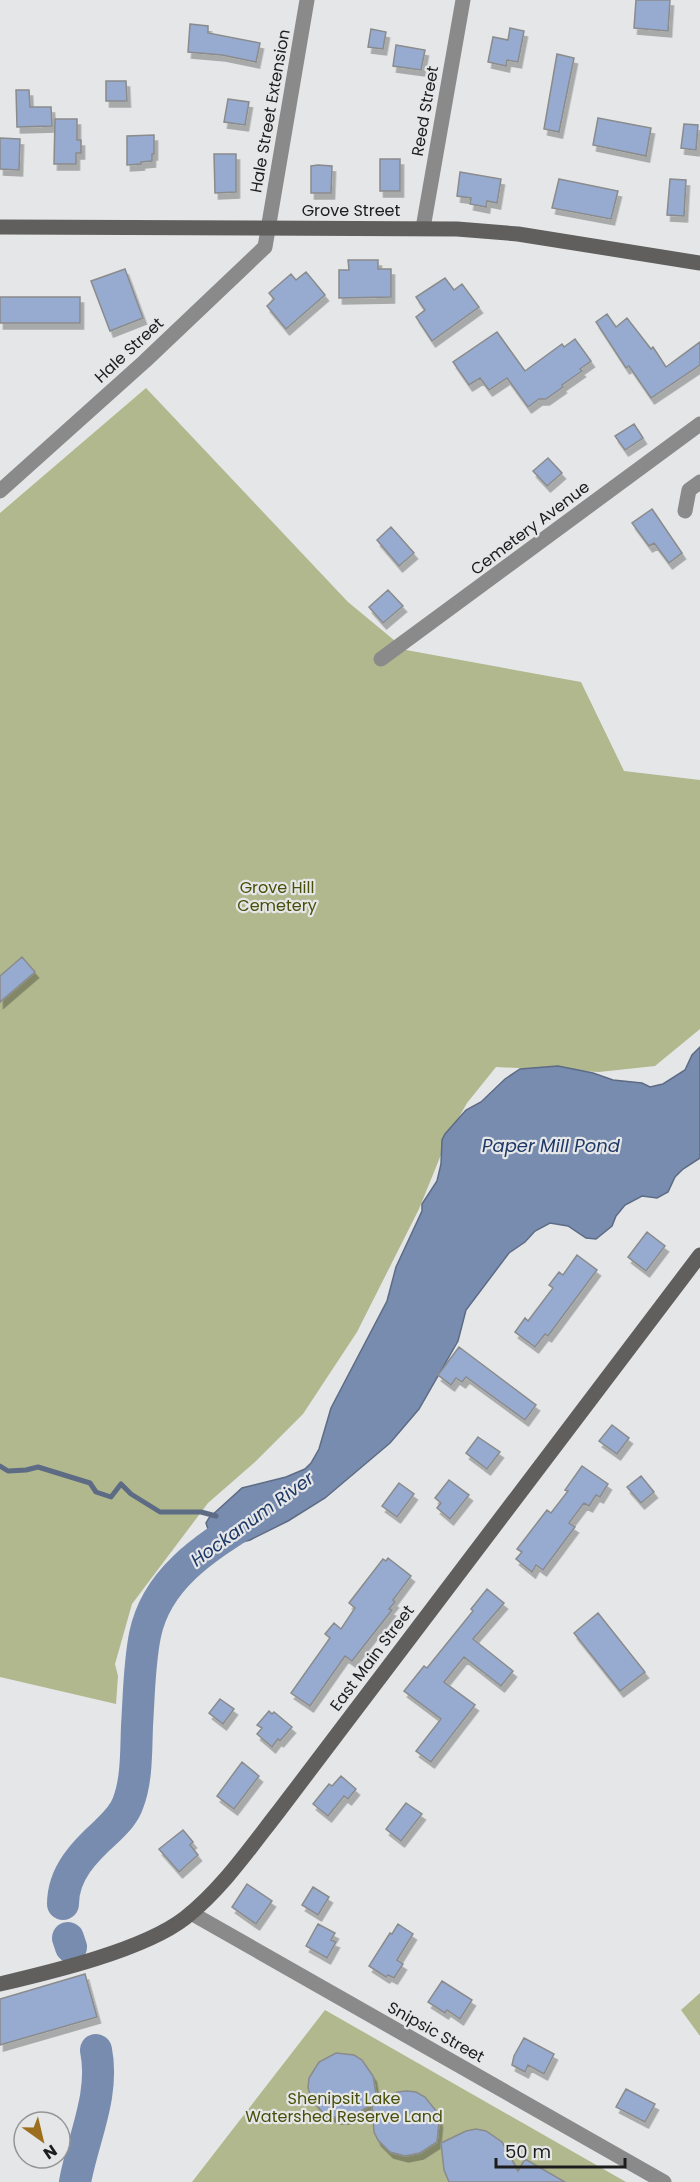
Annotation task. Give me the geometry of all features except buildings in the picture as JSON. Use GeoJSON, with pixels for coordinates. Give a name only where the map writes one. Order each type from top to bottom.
{"type":"FeatureCollection","features":[{"type":"Feature","properties":{"kind":"main road","name":"Grove Street"},"geometry":{"type":"LineString","coordinates":[[0,226],[457,229],[518,234],[700,263]]}},
{"type":"Feature","properties":{"kind":"main road","name":"East Main Street"},"geometry":{"type":"LineString","coordinates":[[0,1984],[55,1970],[126,1947],[164,1931],[191,1913],[219,1886],[700,1255]]}},
{"type":"Feature","properties":{"kind":"street","name":"Hale Street Extension"},"geometry":{"type":"LineString","coordinates":[[269,228],[307,0]]}},
{"type":"Feature","properties":{"kind":"street","name":"Reed Street"},"geometry":{"type":"LineString","coordinates":[[423,228],[464,0]]}},
{"type":"Feature","properties":{"kind":"street","name":"Hale Street"},"geometry":{"type":"LineString","coordinates":[[0,491],[145,361],[266,247],[269,228]]}},
{"type":"Feature","properties":{"kind":"street","name":"Cemetery Avenue"},"geometry":{"type":"LineString","coordinates":[[381,659],[700,424]]}},
{"type":"Feature","properties":{"kind":"street"},"geometry":{"type":"LineString","coordinates":[[685,511],[689,490],[700,482]]}},
{"type":"Feature","properties":{"kind":"street","name":"Snipsic Street"},"geometry":{"type":"LineString","coordinates":[[191,1913],[664,2182]]}},
{"type":"Feature","properties":{"kind":"green space","name":"Grove Hill Cemetery"},"geometry":{"type":"Polygon","coordinates":[[[146,388],[348,602],[406,650],[581,682],[624,771],[700,780],[700,1029],[655,1066],[599,1072],[496,1067],[467,1103],[449,1135],[419,1209],[357,1332],[303,1414],[255,1462],[208,1503],[132,1604],[115,1664],[118,1676],[116,1704],[0,1677],[0,513],[146,388]]]}},
{"type":"Feature","properties":{"kind":"green space"},"geometry":{"type":"Polygon","coordinates":[[[700,1993],[700,2036],[681,2010],[700,1993]]]}},
{"type":"Feature","properties":{"kind":"green space","name":"Shenipsit Lake Watershed Reserve Land"},"geometry":{"type":"Polygon","coordinates":[[[325,2010],[626,2182],[192,2182],[325,2010]]]}},
{"type":"Feature","properties":{"kind":"water","name":"Paper Mill Pond"},"geometry":{"type":"Polygon","coordinates":[[[700,1047],[700,1158],[675,1177],[668,1192],[657,1198],[642,1196],[625,1205],[616,1216],[612,1226],[596,1239],[586,1238],[568,1226],[550,1223],[535,1231],[525,1242],[509,1253],[466,1310],[458,1341],[419,1409],[390,1443],[325,1498],[288,1521],[250,1540],[235,1544],[219,1539],[208,1529],[206,1523],[209,1518],[242,1488],[286,1477],[305,1469],[311,1463],[319,1449],[331,1408],[387,1301],[396,1267],[422,1211],[422,1204],[437,1181],[441,1164],[442,1140],[466,1110],[481,1102],[505,1079],[520,1069],[558,1066],[593,1073],[613,1080],[642,1083],[650,1087],[663,1084],[685,1070],[692,1055],[700,1047]]]}},
{"type":"Feature","properties":{"kind":"waterway"},"geometry":{"type":"LineString","coordinates":[[0,1466],[8,1471],[38,1467],[90,1483],[96,1492],[111,1497],[121,1484],[131,1494],[160,1512],[201,1512],[216,1516]]}},
{"type":"Feature","properties":{"kind":"waterway","name":"Hockanum River"},"geometry":{"type":"LineString","coordinates":[[63,1904],[71,1873],[90,1847],[122,1815],[131,1794],[136,1765],[142,1658],[151,1614],[173,1579],[187,1565],[203,1551],[256,1516]]}},
{"type":"Feature","properties":{"kind":"waterway","name":"Hockanum River"},"geometry":{"type":"LineString","coordinates":[[68,1938],[71,1947]]}},
{"type":"Feature","properties":{"kind":"waterway","name":"Hockanum River"},"geometry":{"type":"LineString","coordinates":[[75,2182],[98,2083],[96,2050]]}}]}
